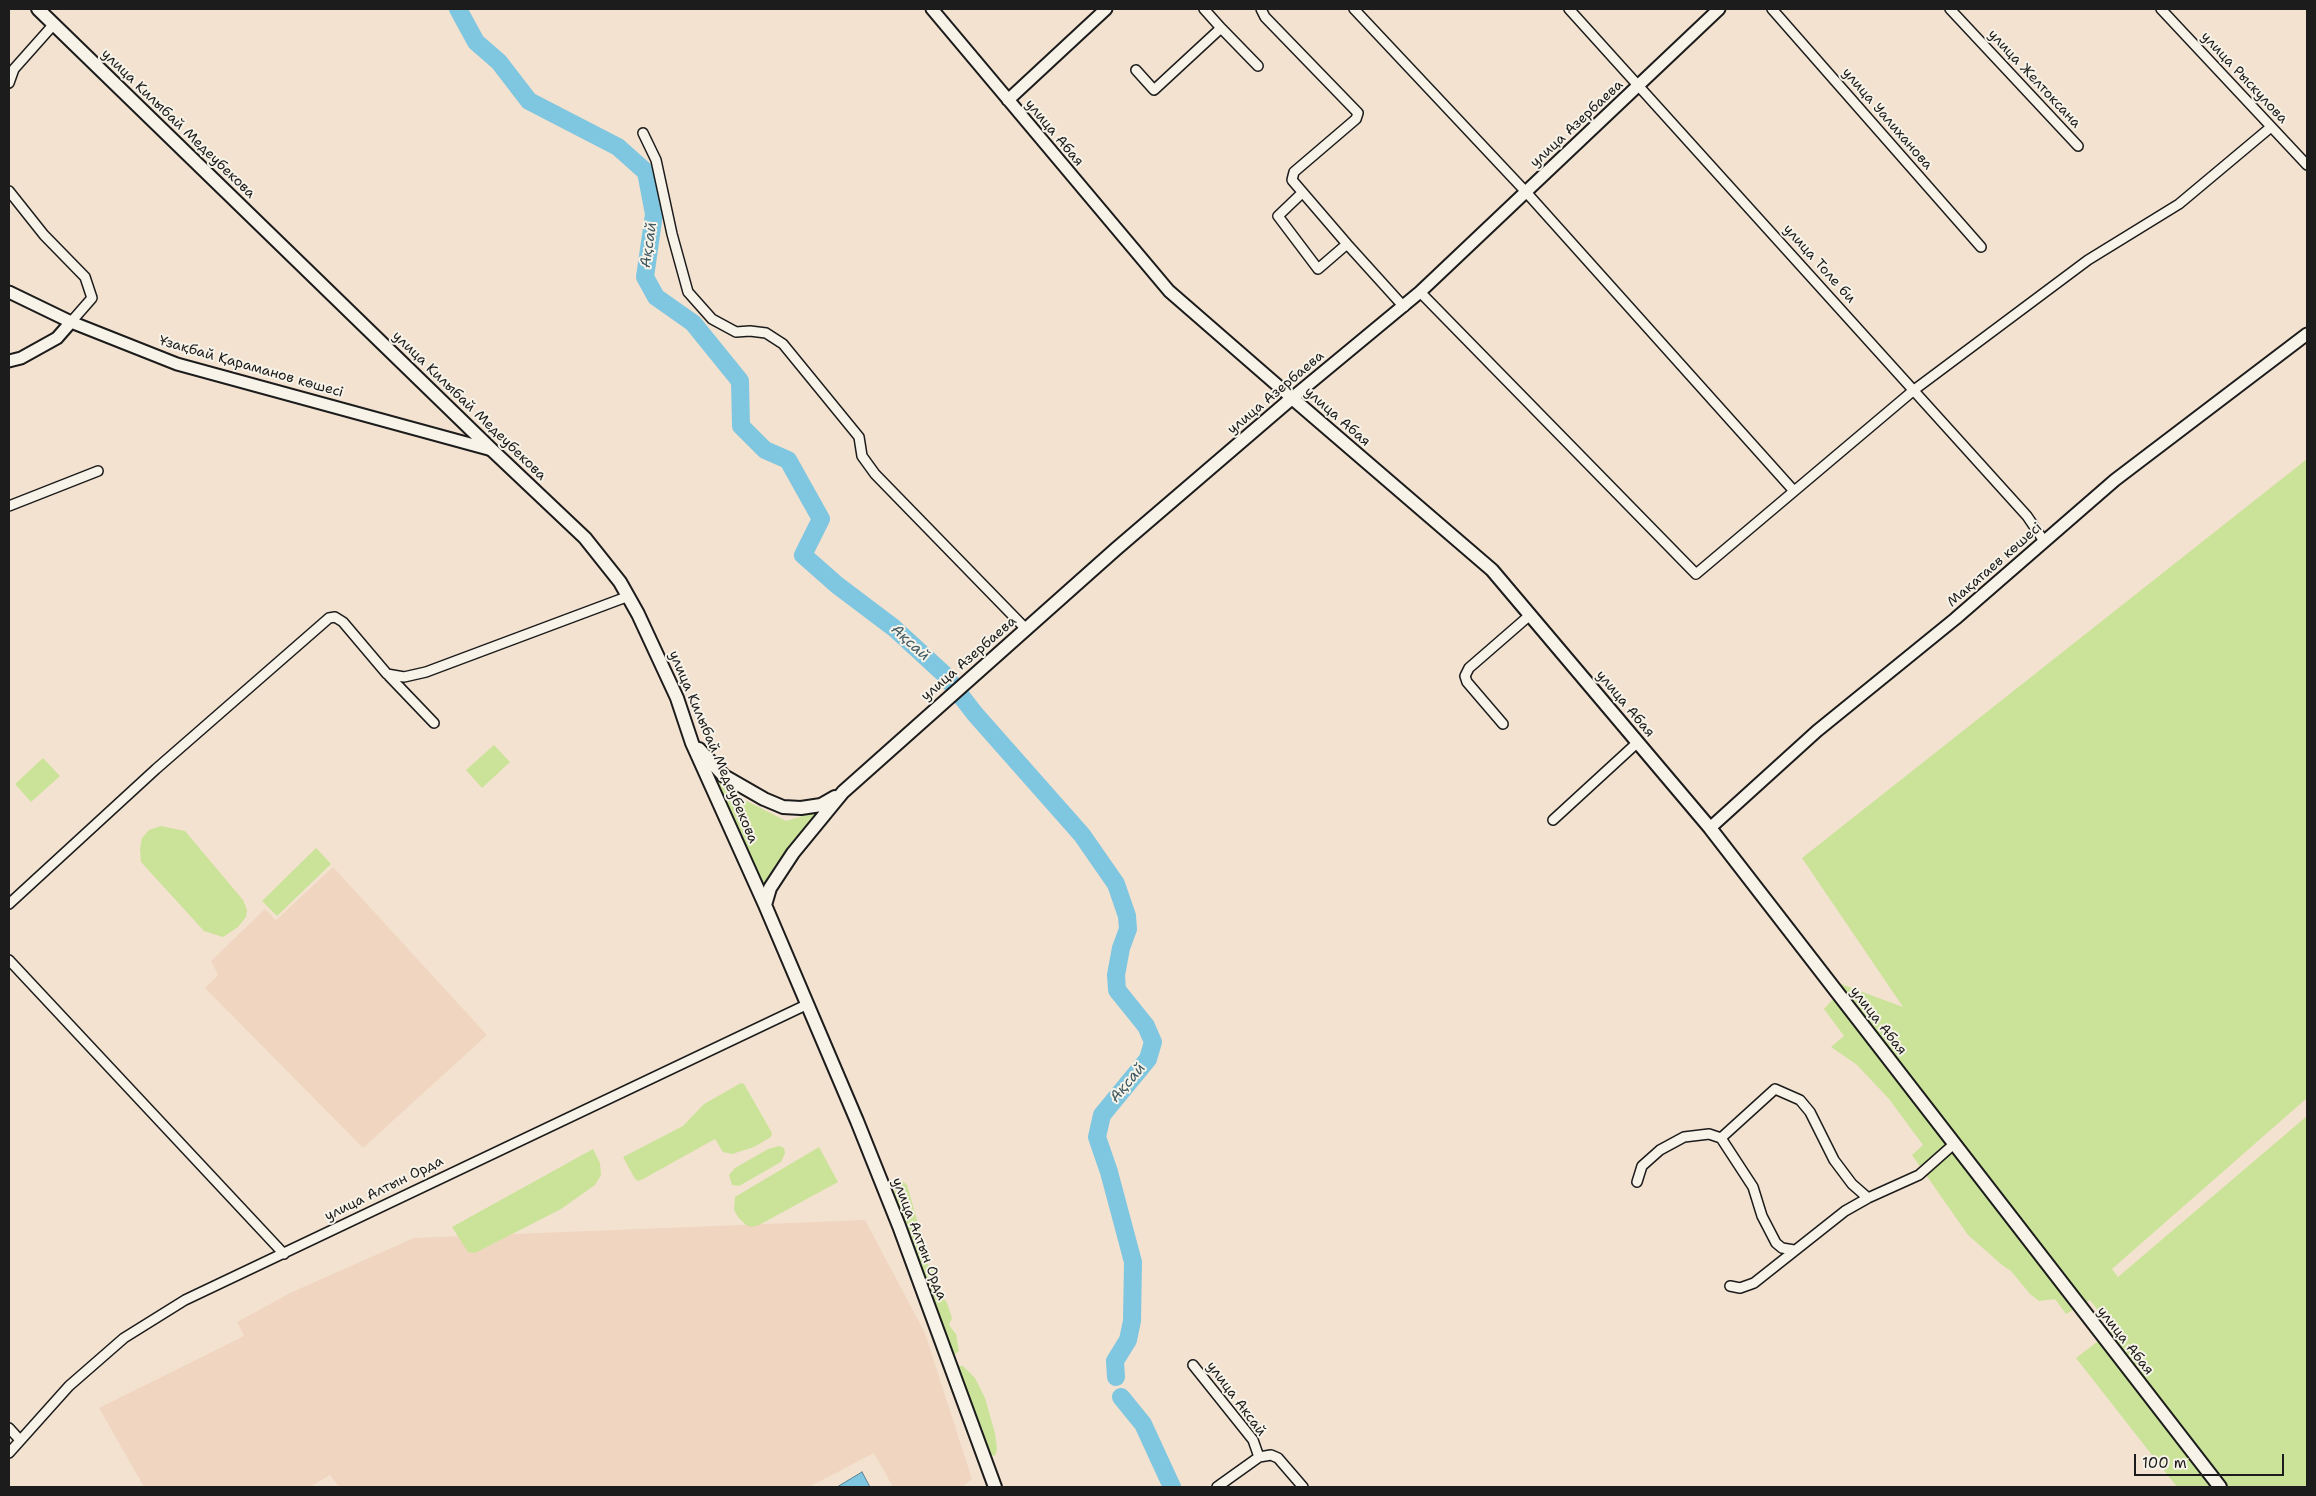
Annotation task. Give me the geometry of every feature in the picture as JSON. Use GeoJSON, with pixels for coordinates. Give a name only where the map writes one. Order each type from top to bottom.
{"type":"FeatureCollection","features":[{"type":"Feature","properties":{"kind":"main road","name":"улица Килыбай Медеубекова"},"geometry":{"type":"LineString","coordinates":[[38,9],[585,538],[629,596],[677,698],[692,743],[765,905]]}},
{"type":"Feature","properties":{"kind":"main road","name":"улица Абая"},"geometry":{"type":"LineString","coordinates":[[1292,398],[1492,570],[1710,828],[2220,1487]]}},
{"type":"Feature","properties":{"kind":"main road","name":"улица Азербаева"},"geometry":{"type":"LineString","coordinates":[[765,905],[770,888],[793,854],[843,792],[926,716],[1292,398]]}},
{"type":"Feature","properties":{"kind":"main road","name":"улица Азербаева"},"geometry":{"type":"LineString","coordinates":[[692,743],[724,776],[764,799],[783,807],[801,808],[821,805],[843,792]]}},
{"type":"Feature","properties":{"kind":"main road","name":"улица Алтын Орда"},"geometry":{"type":"LineString","coordinates":[[765,905],[808,1004],[899,1226],[995,1487]]}},
{"type":"Feature","properties":{"kind":"street","name":"улица Абая"},"geometry":{"type":"LineString","coordinates":[[932,9],[1168,291],[1292,398]]}},
{"type":"Feature","properties":{"kind":"street"},"geometry":{"type":"LineString","coordinates":[[1008,100],[1106,9]]}},
{"type":"Feature","properties":{"kind":"street"},"geometry":{"type":"LineString","coordinates":[[1204,9],[1258,66]]}},
{"type":"Feature","properties":{"kind":"street"},"geometry":{"type":"LineString","coordinates":[[1261,9],[1265,17],[1358,113],[1356,118],[1294,172],[1292,180],[1346,244],[1404,307]]}},
{"type":"Feature","properties":{"kind":"street"},"geometry":{"type":"LineString","coordinates":[[1354,9],[1526,192],[1794,491]]}},
{"type":"Feature","properties":{"kind":"street","name":"улица Толе би"},"geometry":{"type":"LineString","coordinates":[[1569,9],[1914,390],[2026,516],[2044,541]]}},
{"type":"Feature","properties":{"kind":"street","name":"улица Азербаева"},"geometry":{"type":"LineString","coordinates":[[1292,398],[1404,307],[1719,9]]}},
{"type":"Feature","properties":{"kind":"street","name":"улица Уалиханова"},"geometry":{"type":"LineString","coordinates":[[1772,9],[1981,247]]}},
{"type":"Feature","properties":{"kind":"street","name":"улица Желтоксана"},"geometry":{"type":"LineString","coordinates":[[1950,9],[2078,146]]}},
{"type":"Feature","properties":{"kind":"street","name":"улица Рыскулова"},"geometry":{"type":"LineString","coordinates":[[2161,9],[2307,165]]}},
{"type":"Feature","properties":{"kind":"street"},"geometry":{"type":"LineString","coordinates":[[9,83],[14,69],[54,24]]}},
{"type":"Feature","properties":{"kind":"street"},"geometry":{"type":"LineString","coordinates":[[1136,70],[1154,90],[1221,28]]}},
{"type":"Feature","properties":{"kind":"street"},"geometry":{"type":"LineString","coordinates":[[1420,292],[1696,574],[1914,390],[2088,260],[2179,204],[2271,127]]}},
{"type":"Feature","properties":{"kind":"street"},"geometry":{"type":"LineString","coordinates":[[643,133],[656,160],[688,292],[712,319],[736,332],[750,331],[766,334],[783,344],[859,437],[862,456],[875,474],[1026,629]]}},
{"type":"Feature","properties":{"kind":"street"},"geometry":{"type":"LineString","coordinates":[[9,191],[44,235],[85,278],[92,298],[57,338],[21,358],[9,361]]}},
{"type":"Feature","properties":{"kind":"street"},"geometry":{"type":"LineString","coordinates":[[1302,193],[1278,216],[1318,269],[1346,244]]}},
{"type":"Feature","properties":{"kind":"street","name":"Ұзақбай Қараманов көшесі"},"geometry":{"type":"LineString","coordinates":[[9,292],[71,322],[176,364],[492,450]]}},
{"type":"Feature","properties":{"kind":"street","name":"Мақатаев көшесі"},"geometry":{"type":"LineString","coordinates":[[1710,828],[1817,731],[1955,619],[2115,480],[2307,334]]}},
{"type":"Feature","properties":{"kind":"street"},"geometry":{"type":"LineString","coordinates":[[9,506],[98,471]]}},
{"type":"Feature","properties":{"kind":"street"},"geometry":{"type":"LineString","coordinates":[[387,674],[404,677],[426,672],[629,596]]}},
{"type":"Feature","properties":{"kind":"street"},"geometry":{"type":"LineString","coordinates":[[1503,724],[1467,682],[1465,676],[1469,668],[1530,615]]}},
{"type":"Feature","properties":{"kind":"street"},"geometry":{"type":"LineString","coordinates":[[9,904],[156,769],[329,618],[335,616],[343,622],[387,674],[434,723]]}},
{"type":"Feature","properties":{"kind":"street"},"geometry":{"type":"LineString","coordinates":[[1553,820],[1638,742]]}},
{"type":"Feature","properties":{"kind":"street"},"geometry":{"type":"LineString","coordinates":[[9,960],[284,1254]]}},
{"type":"Feature","properties":{"kind":"street","name":"улица Алтын Орда"},"geometry":{"type":"LineString","coordinates":[[9,1453],[69,1386],[124,1338],[185,1300],[808,1004]]}},
{"type":"Feature","properties":{"kind":"street"},"geometry":{"type":"LineString","coordinates":[[1721,1138],[1775,1089],[1800,1100],[1810,1112],[1834,1160],[1852,1184],[1868,1198]]}},
{"type":"Feature","properties":{"kind":"street"},"geometry":{"type":"LineString","coordinates":[[1637,1182],[1642,1166],[1660,1150],[1684,1137],[1710,1134],[1721,1138],[1753,1187],[1762,1216],[1776,1243],[1782,1248],[1794,1250]]}},
{"type":"Feature","properties":{"kind":"street"},"geometry":{"type":"LineString","coordinates":[[1730,1286],[1740,1288],[1754,1283],[1846,1211],[1868,1198],[1919,1175],[1954,1144]]}},
{"type":"Feature","properties":{"kind":"street","name":"улица Аксай"},"geometry":{"type":"LineString","coordinates":[[1193,1366],[1253,1440],[1259,1457],[1217,1487]]}},
{"type":"Feature","properties":{"kind":"street"},"geometry":{"type":"LineString","coordinates":[[9,1428],[20,1440]]}},
{"type":"Feature","properties":{"kind":"street"},"geometry":{"type":"LineString","coordinates":[[1259,1457],[1271,1455],[1278,1458],[1303,1487]]}},
{"type":"Feature","properties":{"kind":"shaded area"},"geometry":{"type":"Polygon","coordinates":[[[333,867],[487,1035],[363,1148],[205,988],[218,975],[211,961],[265,909],[276,920],[333,867]]]}},
{"type":"Feature","properties":{"kind":"shaded area"},"geometry":{"type":"Polygon","coordinates":[[[865,1220],[925,1333],[972,1479],[962,1487],[893,1487],[874,1453],[809,1487],[339,1487],[330,1475],[310,1487],[144,1487],[99,1408],[244,1336],[237,1322],[290,1293],[414,1238],[865,1220]]]}},
{"type":"Feature","properties":{"kind":"green space"},"geometry":{"type":"Polygon","coordinates":[[[2307,459],[2307,1098],[2112,1269],[2118,1277],[2307,1116],[2307,1487],[2177,1487],[2076,1358],[2113,1330],[2090,1300],[2066,1314],[2055,1299],[2039,1301],[2030,1294],[2011,1271],[1968,1235],[1912,1155],[1923,1145],[1889,1099],[1856,1064],[1831,1047],[1844,1036],[1824,1009],[1838,994],[1841,984],[1903,1007],[1802,858],[2307,459]]]}},
{"type":"Feature","properties":{"kind":"green space"},"geometry":{"type":"Polygon","coordinates":[[[494,745],[510,762],[482,788],[466,770],[494,745]]]}},
{"type":"Feature","properties":{"kind":"green space"},"geometry":{"type":"Polygon","coordinates":[[[43,758],[60,776],[31,802],[15,784],[43,758]]]}},
{"type":"Feature","properties":{"kind":"green space"},"geometry":{"type":"Polygon","coordinates":[[[710,772],[735,795],[786,821],[823,810],[793,841],[763,884],[710,772]]]}},
{"type":"Feature","properties":{"kind":"green space"},"geometry":{"type":"Polygon","coordinates":[[[161,826],[185,831],[243,900],[247,910],[246,917],[238,927],[223,937],[204,931],[141,862],[140,849],[142,838],[149,830],[161,826]]]}},
{"type":"Feature","properties":{"kind":"green space"},"geometry":{"type":"Polygon","coordinates":[[[316,848],[331,864],[277,916],[262,901],[316,848]]]}},
{"type":"Feature","properties":{"kind":"green space"},"geometry":{"type":"Polygon","coordinates":[[[741,1083],[744,1084],[772,1133],[771,1137],[754,1147],[732,1154],[723,1152],[715,1139],[639,1181],[635,1179],[623,1157],[683,1126],[704,1104],[741,1083]]]}},
{"type":"Feature","properties":{"kind":"green space"},"geometry":{"type":"Polygon","coordinates":[[[779,1146],[784,1148],[785,1153],[781,1162],[739,1186],[732,1185],[729,1175],[735,1168],[768,1149],[779,1146]]]}},
{"type":"Feature","properties":{"kind":"green space"},"geometry":{"type":"Polygon","coordinates":[[[819,1147],[838,1182],[759,1225],[752,1227],[746,1225],[738,1217],[734,1210],[735,1197],[819,1147]]]}},
{"type":"Feature","properties":{"kind":"green space"},"geometry":{"type":"Polygon","coordinates":[[[593,1149],[600,1163],[601,1175],[595,1185],[561,1209],[475,1253],[468,1252],[452,1227],[593,1149]]]}},
{"type":"Feature","properties":{"kind":"green space"},"geometry":{"type":"Polygon","coordinates":[[[900,1179],[907,1185],[926,1252],[927,1263],[935,1273],[936,1287],[947,1303],[952,1318],[949,1325],[956,1334],[959,1351],[954,1355],[950,1353],[921,1266],[911,1249],[913,1241],[904,1226],[894,1197],[895,1183],[900,1179]]]}},
{"type":"Feature","properties":{"kind":"green space"},"geometry":{"type":"Polygon","coordinates":[[[956,1366],[963,1366],[975,1378],[985,1398],[995,1433],[997,1449],[995,1456],[988,1454],[981,1438],[983,1429],[976,1418],[956,1366]]]}},
{"type":"Feature","properties":{"kind":"water"},"geometry":{"type":"Polygon","coordinates":[[[862,1472],[870,1487],[837,1487],[862,1472]]]}},
{"type":"Feature","properties":{"kind":"waterway","name":"Ақсай"},"geometry":{"type":"LineString","coordinates":[[458,9],[476,42],[499,62],[529,101],[618,147],[646,172],[654,214],[645,277],[656,297],[693,323],[740,381],[741,426],[765,450],[788,460],[821,519],[803,555],[837,585],[894,628],[944,674],[975,714],[1082,835],[1116,884],[1127,916],[1128,929],[1121,948],[1116,975],[1117,990],[1146,1026],[1153,1042],[1148,1059],[1102,1115],[1097,1137],[1109,1172],[1133,1262],[1132,1321],[1128,1340],[1115,1361],[1116,1377]]}},
{"type":"Feature","properties":{"kind":"waterway","name":"Ақсай"},"geometry":{"type":"LineString","coordinates":[[1121,1397],[1143,1424],[1172,1487]]}}]}
